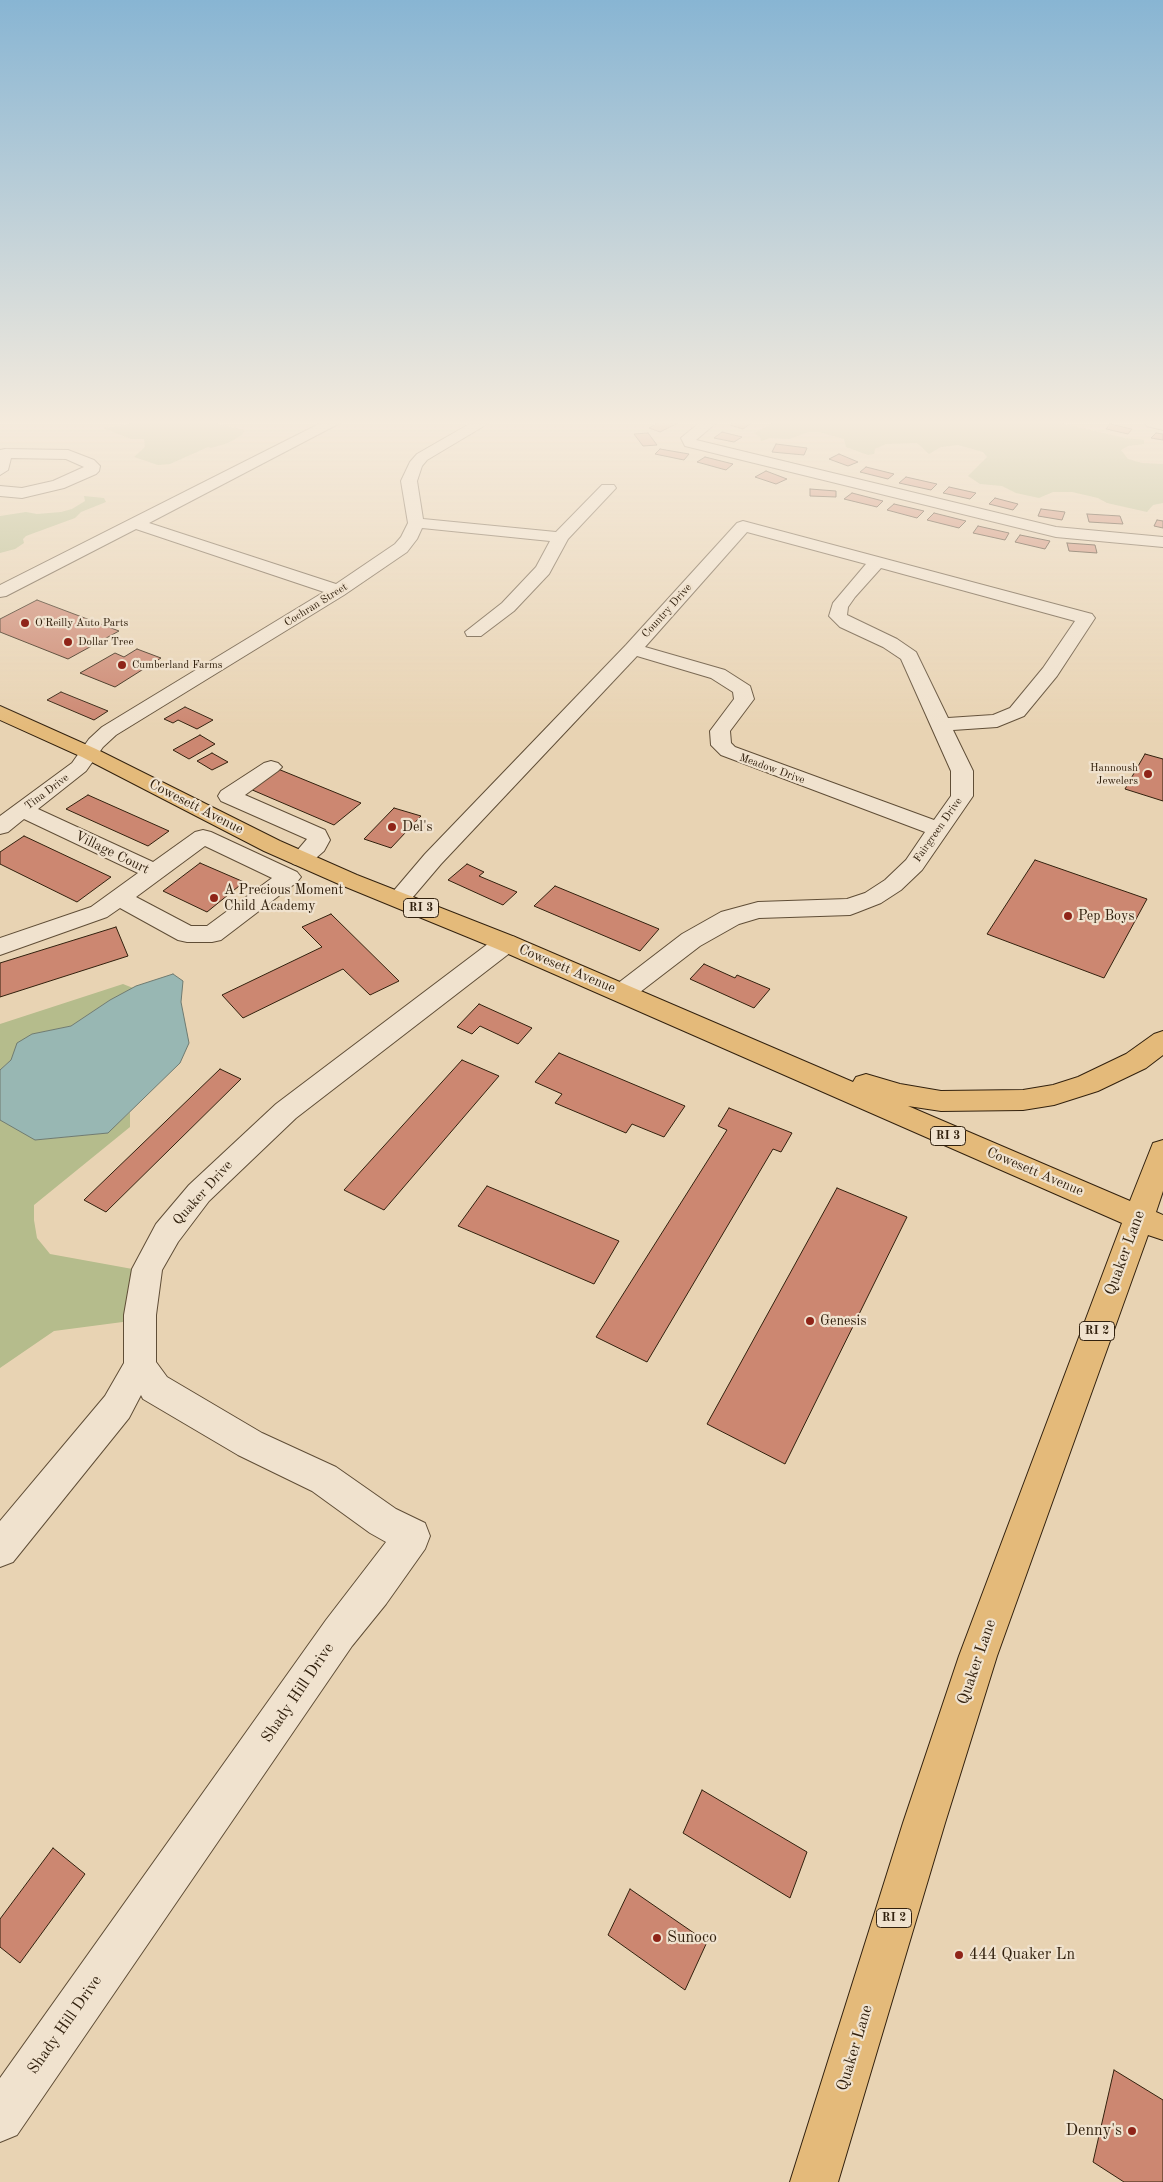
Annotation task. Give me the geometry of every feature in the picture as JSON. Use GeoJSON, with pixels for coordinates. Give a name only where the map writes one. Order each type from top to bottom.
{"type":"FeatureCollection","features":[{"type":"Feature","properties":{"kind":"main road","name":"Cowesett Avenue"},"geometry":{"type":"LineString","coordinates":[[0,712],[88,753],[301,859],[506,943],[758,1054],[1151,1222]]}},
{"type":"Feature","properties":{"kind":"main road"},"geometry":{"type":"LineString","coordinates":[[758,1054],[900,1094],[941,1101],[1023,1100],[1054,1095],[1088,1084],[1136,1061],[1163,1041]]}},
{"type":"Feature","properties":{"kind":"main road","name":"Quaker Lane"},"geometry":{"type":"LineString","coordinates":[[814,2182],[924,1823],[978,1656],[1151,1222],[1163,1151]]}},
{"type":"Feature","properties":{"kind":"street"},"geometry":{"type":"LineString","coordinates":[[0,592],[134,525]]}},
{"type":"Feature","properties":{"kind":"street"},"geometry":{"type":"LineString","coordinates":[[138,525],[338,591]]}},
{"type":"Feature","properties":{"kind":"street","name":"Cochran Street"},"geometry":{"type":"LineString","coordinates":[[88,753],[110,731],[338,591],[401,548],[409,539],[415,525]]}},
{"type":"Feature","properties":{"kind":"street"},"geometry":{"type":"LineString","coordinates":[[435,525],[560,537]]}},
{"type":"Feature","properties":{"kind":"street"},"geometry":{"type":"LineString","coordinates":[[474,632],[508,608],[543,570],[554,554],[560,537],[572,525]]}},
{"type":"Feature","properties":{"kind":"street"},"geometry":{"type":"LineString","coordinates":[[1022,525],[1056,532],[1163,542]]}},
{"type":"Feature","properties":{"kind":"street","name":"Country Drive"},"geometry":{"type":"LineString","coordinates":[[399,899],[433,859],[633,649],[743,526],[1086,618],[1050,672],[1017,712],[997,720],[979,723],[941,724]]}},
{"type":"Feature","properties":{"kind":"street","name":"Fairgreen Drive"},"geometry":{"type":"LineString","coordinates":[[622,993],[691,940],[730,918],[758,910],[850,907],[873,898],[893,885],[914,865],[962,796],[964,783],[962,772],[909,656],[890,643],[846,623],[838,616],[839,607],[849,593],[877,562]]}},
{"type":"Feature","properties":{"kind":"street","name":"Meadow Drive"},"geometry":{"type":"LineString","coordinates":[[633,649],[718,674],[735,683],[743,690],[744,699],[720,731],[721,745],[728,751],[940,830]]}},
{"type":"Feature","properties":{"kind":"street","name":"Tina Drive"},"geometry":{"type":"LineString","coordinates":[[0,827],[79,767],[88,753]]}},
{"type":"Feature","properties":{"kind":"street"},"geometry":{"type":"LineString","coordinates":[[205,812],[271,767]]}},
{"type":"Feature","properties":{"kind":"street"},"geometry":{"type":"LineString","coordinates":[[229,796],[317,835],[319,840],[316,846],[301,859]]}},
{"type":"Feature","properties":{"kind":"street","name":"Village Court"},"geometry":{"type":"LineString","coordinates":[[0,947],[99,912],[155,872],[22,810]]}},
{"type":"Feature","properties":{"kind":"street"},"geometry":{"type":"LineString","coordinates":[[119,898],[187,934],[212,934],[289,877],[203,837],[155,872]]}},
{"type":"Feature","properties":{"kind":"street","name":"Quaker Drive"},"geometry":{"type":"LineString","coordinates":[[0,1549],[117,1407],[140,1365],[140,1315],[147,1269],[167,1233],[199,1193],[286,1111],[506,943]]}},
{"type":"Feature","properties":{"kind":"street","name":"Shady Hill Drive"},"geometry":{"type":"LineString","coordinates":[[0,2118],[339,1634],[373,1591],[412,1536],[383,1521],[324,1479],[250,1444],[155,1388],[140,1365]]}},
{"type":"Feature","properties":{"kind":"green space"},"geometry":{"type":"Polygon","coordinates":[[[0,525],[56,525],[26,536],[23,539],[24,543],[15,549],[0,553],[0,525]]]}},
{"type":"Feature","properties":{"kind":"green space"},"geometry":{"type":"Polygon","coordinates":[[[123,984],[133,988],[110,1000],[71,1026],[32,1034],[18,1043],[11,1060],[0,1070],[0,1024],[123,984]]]}},
{"type":"Feature","properties":{"kind":"green space"},"geometry":{"type":"Polygon","coordinates":[[[130,1112],[130,1127],[34,1205],[34,1220],[37,1238],[50,1254],[138,1270],[138,1320],[54,1331],[0,1368],[0,1120],[36,1140],[107,1133],[130,1112]]]}},
{"type":"Feature","properties":{"kind":"water"},"geometry":{"type":"Polygon","coordinates":[[[173,974],[183,981],[181,1002],[189,1043],[180,1063],[108,1133],[35,1140],[0,1120],[0,1070],[11,1060],[17,1043],[32,1034],[71,1026],[110,1000],[136,986],[173,974]]]}},
{"type":"Feature","properties":{"kind":"building"},"geometry":{"type":"Polygon","coordinates":[[[946,525],[962,525],[959,528],[946,525]]]}},
{"type":"Feature","properties":{"kind":"building"},"geometry":{"type":"Polygon","coordinates":[[[1163,525],[1163,528],[1154,526],[1163,525]]]}},
{"type":"Feature","properties":{"kind":"building"},"geometry":{"type":"Polygon","coordinates":[[[978,526],[1009,533],[1005,540],[973,533],[978,526]]]}},
{"type":"Feature","properties":{"kind":"building"},"geometry":{"type":"Polygon","coordinates":[[[1020,535],[1050,541],[1045,549],[1015,542],[1020,535]]]}},
{"type":"Feature","properties":{"kind":"building"},"geometry":{"type":"Polygon","coordinates":[[[1067,543],[1095,545],[1097,553],[1069,551],[1067,543]]]}},
{"type":"Feature","properties":{"kind":"building"},"geometry":{"type":"Polygon","coordinates":[[[37,600],[119,631],[68,659],[0,632],[0,619],[37,600]]]}},
{"type":"Feature","properties":{"kind":"building","name":"Cumberland Farms"},"geometry":{"type":"Polygon","coordinates":[[[137,649],[161,658],[115,687],[80,673],[115,653],[124,657],[137,649]]]}},
{"type":"Feature","properties":{"kind":"building"},"geometry":{"type":"Polygon","coordinates":[[[61,692],[108,711],[94,720],[47,700],[61,692]]]}},
{"type":"Feature","properties":{"kind":"building"},"geometry":{"type":"Polygon","coordinates":[[[185,707],[213,720],[197,729],[178,720],[173,723],[164,719],[185,707]]]}},
{"type":"Feature","properties":{"kind":"building"},"geometry":{"type":"Polygon","coordinates":[[[200,735],[215,744],[189,759],[173,750],[200,735]]]}},
{"type":"Feature","properties":{"kind":"building"},"geometry":{"type":"Polygon","coordinates":[[[212,753],[228,762],[212,770],[197,761],[212,753]]]}},
{"type":"Feature","properties":{"kind":"building","name":"Hannoush Jewelers"},"geometry":{"type":"Polygon","coordinates":[[[1145,754],[1163,759],[1163,801],[1125,789],[1145,754]]]}},
{"type":"Feature","properties":{"kind":"building"},"geometry":{"type":"Polygon","coordinates":[[[278,769],[361,803],[334,825],[250,789],[278,769]]]}},
{"type":"Feature","properties":{"kind":"building"},"geometry":{"type":"Polygon","coordinates":[[[88,795],[169,831],[148,846],[66,809],[88,795]]]}},
{"type":"Feature","properties":{"kind":"building","name":"Del's"},"geometry":{"type":"Polygon","coordinates":[[[394,808],[421,816],[391,848],[364,839],[394,808]]]}},
{"type":"Feature","properties":{"kind":"building"},"geometry":{"type":"Polygon","coordinates":[[[24,836],[111,877],[77,902],[0,864],[0,852],[24,836]]]}},
{"type":"Feature","properties":{"kind":"building","name":"Pep Boys"},"geometry":{"type":"Polygon","coordinates":[[[1035,860],[1147,899],[1104,978],[987,934],[1035,860]]]}},
{"type":"Feature","properties":{"kind":"building"},"geometry":{"type":"Polygon","coordinates":[[[200,863],[244,882],[207,912],[163,891],[200,863]]]}},
{"type":"Feature","properties":{"kind":"building"},"geometry":{"type":"Polygon","coordinates":[[[467,864],[484,872],[479,876],[517,892],[503,905],[448,880],[467,864]]]}},
{"type":"Feature","properties":{"kind":"building"},"geometry":{"type":"Polygon","coordinates":[[[555,886],[659,929],[640,951],[534,906],[555,886]]]}},
{"type":"Feature","properties":{"kind":"building"},"geometry":{"type":"Polygon","coordinates":[[[331,914],[399,981],[370,995],[343,969],[243,1018],[222,995],[322,947],[302,927],[331,914]]]}},
{"type":"Feature","properties":{"kind":"building"},"geometry":{"type":"Polygon","coordinates":[[[116,927],[128,956],[0,997],[0,963],[116,927]]]}},
{"type":"Feature","properties":{"kind":"building"},"geometry":{"type":"Polygon","coordinates":[[[704,964],[735,978],[737,975],[770,989],[754,1008],[690,979],[704,964]]]}},
{"type":"Feature","properties":{"kind":"building"},"geometry":{"type":"Polygon","coordinates":[[[479,1004],[532,1028],[518,1044],[480,1026],[472,1034],[457,1027],[479,1004]]]}},
{"type":"Feature","properties":{"kind":"building"},"geometry":{"type":"Polygon","coordinates":[[[559,1053],[685,1106],[664,1137],[632,1124],[626,1133],[555,1103],[562,1094],[535,1082],[559,1053]]]}},
{"type":"Feature","properties":{"kind":"building"},"geometry":{"type":"Polygon","coordinates":[[[462,1060],[499,1076],[384,1210],[344,1190],[462,1060]]]}},
{"type":"Feature","properties":{"kind":"building"},"geometry":{"type":"Polygon","coordinates":[[[220,1069],[241,1079],[106,1212],[84,1200],[220,1069]]]}},
{"type":"Feature","properties":{"kind":"building"},"geometry":{"type":"Polygon","coordinates":[[[729,1108],[792,1133],[781,1152],[773,1149],[647,1362],[596,1337],[727,1130],[718,1126],[729,1108]]]}},
{"type":"Feature","properties":{"kind":"building"},"geometry":{"type":"Polygon","coordinates":[[[487,1186],[619,1241],[594,1284],[458,1226],[487,1186]]]}},
{"type":"Feature","properties":{"kind":"building","name":"Genesis"},"geometry":{"type":"Polygon","coordinates":[[[837,1188],[907,1217],[785,1464],[707,1424],[837,1188]]]}},
{"type":"Feature","properties":{"kind":"building"},"geometry":{"type":"Polygon","coordinates":[[[702,1790],[807,1852],[790,1898],[683,1833],[702,1790]]]}},
{"type":"Feature","properties":{"kind":"building"},"geometry":{"type":"Polygon","coordinates":[[[53,1848],[85,1874],[20,1963],[0,1947],[0,1919],[53,1848]]]}},
{"type":"Feature","properties":{"kind":"building","name":"Sunoco"},"geometry":{"type":"Polygon","coordinates":[[[630,1889],[707,1942],[685,1990],[608,1935],[630,1889]]]}},
{"type":"Feature","properties":{"kind":"building","name":"Denny's"},"geometry":{"type":"Polygon","coordinates":[[[1114,2070],[1163,2100],[1163,2182],[1124,2182],[1093,2162],[1114,2070]]]}},
{"type":"Feature","properties":{"kind":"place","name":"O'Reilly Auto Parts"},"geometry":{"type":"Point","coordinates":[25,623]}},
{"type":"Feature","properties":{"kind":"place","name":"Dollar Tree"},"geometry":{"type":"Point","coordinates":[68,642]}},
{"type":"Feature","properties":{"kind":"place","name":"Cumberland Farms"},"geometry":{"type":"Point","coordinates":[122,665]}},
{"type":"Feature","properties":{"kind":"place","name":"Hannoush Jewelers"},"geometry":{"type":"Point","coordinates":[1148,774]}},
{"type":"Feature","properties":{"kind":"place","name":"Del's"},"geometry":{"type":"Point","coordinates":[392,827]}},
{"type":"Feature","properties":{"kind":"place","name":"A Precious Moment Child Academy"},"geometry":{"type":"Point","coordinates":[214,898]}},
{"type":"Feature","properties":{"kind":"place","name":"Pep Boys"},"geometry":{"type":"Point","coordinates":[1068,916]}},
{"type":"Feature","properties":{"kind":"place","name":"Genesis"},"geometry":{"type":"Point","coordinates":[810,1321]}},
{"type":"Feature","properties":{"kind":"place","name":"Sunoco"},"geometry":{"type":"Point","coordinates":[657,1938]}},
{"type":"Feature","properties":{"kind":"place","name":"444 Quaker Ln"},"geometry":{"type":"Point","coordinates":[959,1955]}},
{"type":"Feature","properties":{"kind":"place","name":"Denny's"},"geometry":{"type":"Point","coordinates":[1132,2131]}}]}
